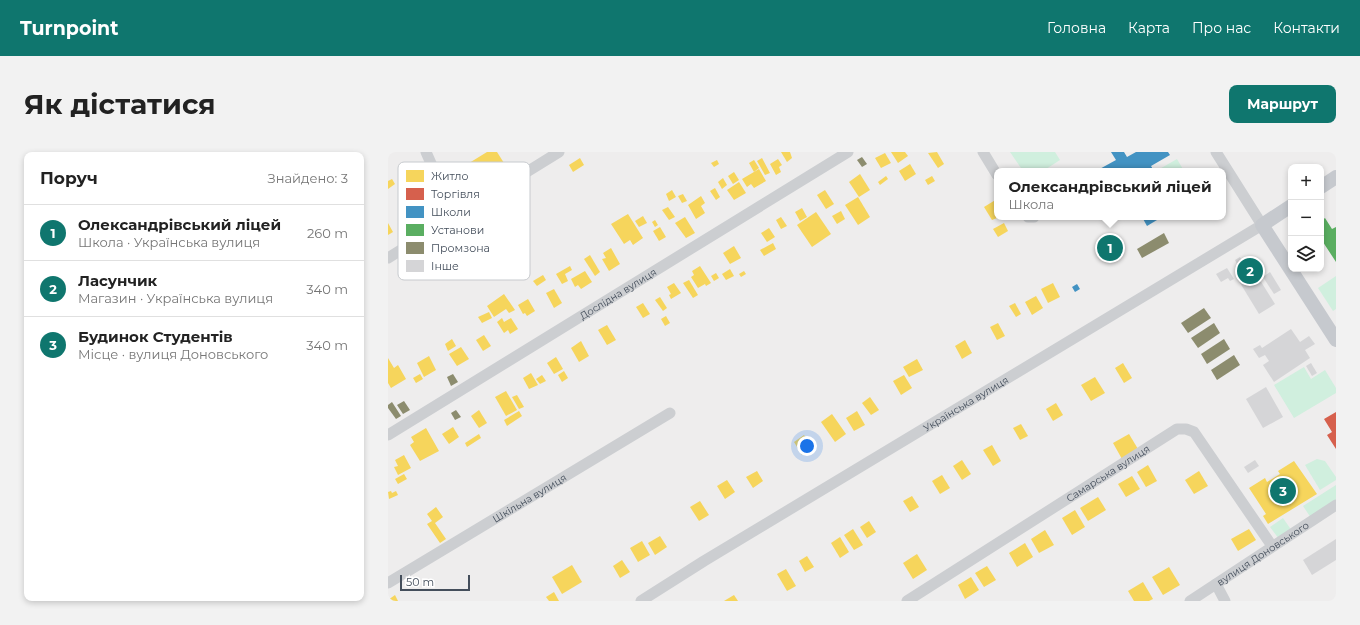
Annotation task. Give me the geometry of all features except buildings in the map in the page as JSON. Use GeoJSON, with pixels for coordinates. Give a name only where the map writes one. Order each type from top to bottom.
{"type":"FeatureCollection","features":[{"type":"Feature","properties":{"kind":"main road"},"geometry":{"type":"LineString","coordinates":[[1324,185],[1336,177]]}},
{"type":"Feature","properties":{"kind":"main road","name":"Українська вулиця"},"geometry":{"type":"LineString","coordinates":[[1262,226],[1288,208]]}},
{"type":"Feature","properties":{"kind":"main road"},"geometry":{"type":"LineString","coordinates":[[1262,226],[1336,340]]}},
{"type":"Feature","properties":{"kind":"street"},"geometry":{"type":"LineString","coordinates":[[426,152],[430,162]]}},
{"type":"Feature","properties":{"kind":"street"},"geometry":{"type":"LineString","coordinates":[[530,170],[558,152]]}},
{"type":"Feature","properties":{"kind":"street","name":"Дослідна вулиця"},"geometry":{"type":"LineString","coordinates":[[388,435],[848,152]]}},
{"type":"Feature","properties":{"kind":"street"},"geometry":{"type":"LineString","coordinates":[[983,152],[994,170]]}},
{"type":"Feature","properties":{"kind":"street"},"geometry":{"type":"LineString","coordinates":[[1216,152],[1226,168]]}},
{"type":"Feature","properties":{"kind":"street"},"geometry":{"type":"LineString","coordinates":[[1226,168],[1262,226]]}},
{"type":"Feature","properties":{"kind":"street","name":"Українська вулиця"},"geometry":{"type":"LineString","coordinates":[[641,601],[704,561],[1262,226]]}},
{"type":"Feature","properties":{"kind":"street"},"geometry":{"type":"LineString","coordinates":[[388,258],[398,252]]}},
{"type":"Feature","properties":{"kind":"street","name":"Шкільна вулиця"},"geometry":{"type":"LineString","coordinates":[[388,583],[670,413]]}},
{"type":"Feature","properties":{"kind":"street","name":"Самарська вулиця"},"geometry":{"type":"LineString","coordinates":[[907,601],[1177,429],[1186,429],[1194,432],[1272,546]]}},
{"type":"Feature","properties":{"kind":"street","name":"вулиця Доновського"},"geometry":{"type":"LineString","coordinates":[[1190,601],[1336,505]]}},
{"type":"Feature","properties":{"kind":"street"},"geometry":{"type":"LineString","coordinates":[[1216,584],[1225,601]]}},
{"type":"Feature","properties":{"kind":"green space"},"geometry":{"type":"Polygon","coordinates":[[[1010,152],[1055,152],[1060,160],[1048,168],[1021,168],[1010,152]]]}},
{"type":"Feature","properties":{"kind":"green space"},"geometry":{"type":"Polygon","coordinates":[[[1177,159],[1182,168],[1161,168],[1177,159]]]}},
{"type":"Feature","properties":{"kind":"green space"},"geometry":{"type":"Polygon","coordinates":[[[1336,276],[1336,309],[1333,311],[1318,288],[1336,276]]]}},
{"type":"Feature","properties":{"kind":"green space"},"geometry":{"type":"Polygon","coordinates":[[[1304,367],[1311,379],[1325,370],[1336,388],[1336,393],[1294,418],[1274,385],[1304,367]]]}},
{"type":"Feature","properties":{"kind":"green space"},"geometry":{"type":"Polygon","coordinates":[[[1317,459],[1325,461],[1336,477],[1336,480],[1320,490],[1305,465],[1317,459]]]}},
{"type":"Feature","properties":{"kind":"green space"},"geometry":{"type":"Polygon","coordinates":[[[1336,485],[1336,503],[1311,518],[1303,506],[1336,485]]]}},
{"type":"Feature","properties":{"kind":"green space"},"geometry":{"type":"Polygon","coordinates":[[[1283,518],[1292,531],[1279,539],[1270,527],[1283,518]]]}},
{"type":"Feature","properties":{"kind":"place","name":"Олександрівський ліцей"},"geometry":{"type":"Point","coordinates":[1110,248]}},
{"type":"Feature","properties":{"kind":"place","name":"Ласунчик"},"geometry":{"type":"Point","coordinates":[1250,271]}},
{"type":"Feature","properties":{"kind":"place","name":"Будинок Студентів"},"geometry":{"type":"Point","coordinates":[1283,491]}}]}
